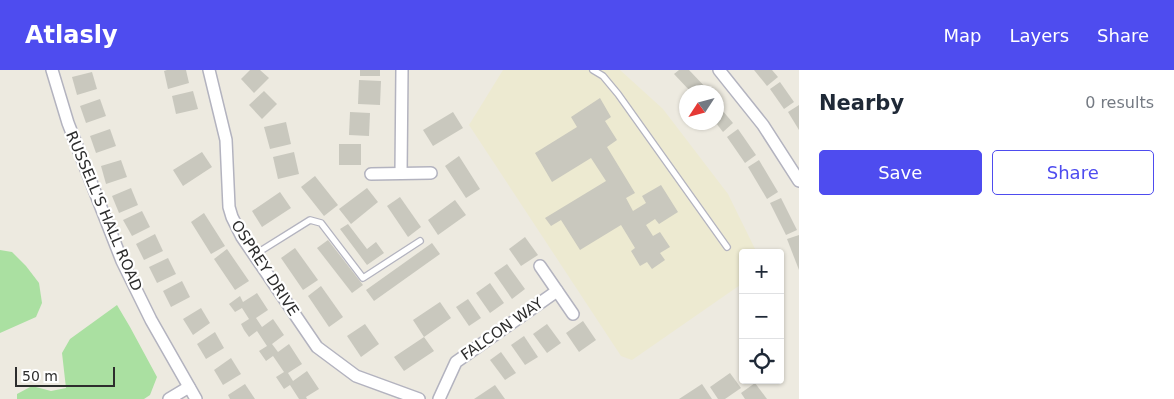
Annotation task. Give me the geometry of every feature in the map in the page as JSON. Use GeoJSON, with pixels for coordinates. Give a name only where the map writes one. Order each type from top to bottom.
{"type":"FeatureCollection","features":[{"type":"Feature","properties":{"kind":"street","name":"RUSSELL'S HALL ROAD"},"geometry":{"type":"LineString","coordinates":[[52,70],[68,123],[122,262],[151,320],[196,399]]}},
{"type":"Feature","properties":{"kind":"street","name":"OSPREY DRIVE"},"geometry":{"type":"LineString","coordinates":[[208,70],[226,140],[229,207],[232,217],[254,255],[316,347],[356,376],[419,399]]}},
{"type":"Feature","properties":{"kind":"street"},"geometry":{"type":"LineString","coordinates":[[401,173],[402,70]]}},
{"type":"Feature","properties":{"kind":"street"},"geometry":{"type":"LineString","coordinates":[[719,70],[763,125],[799,181]]}},
{"type":"Feature","properties":{"kind":"street"},"geometry":{"type":"LineString","coordinates":[[371,174],[431,173]]}},
{"type":"Feature","properties":{"kind":"street","name":"FALCON WAY"},"geometry":{"type":"LineString","coordinates":[[540,266],[573,314]]}},
{"type":"Feature","properties":{"kind":"street","name":"FALCON WAY"},"geometry":{"type":"LineString","coordinates":[[440,399],[456,362],[557,291]]}},
{"type":"Feature","properties":{"kind":"street"},"geometry":{"type":"LineString","coordinates":[[169,399],[189,387]]}},
{"type":"Feature","properties":{"kind":"lane"},"geometry":{"type":"LineString","coordinates":[[593,70],[603,76],[618,94],[727,247]]}},
{"type":"Feature","properties":{"kind":"lane"},"geometry":{"type":"LineString","coordinates":[[254,255],[310,220],[321,223],[363,278],[420,241]]}},
{"type":"Feature","properties":{"kind":"shaded area"},"geometry":{"type":"Polygon","coordinates":[[[503,70],[620,70],[663,109],[728,194],[755,249],[739,249],[739,286],[632,360],[621,356],[469,125],[503,70]]]}},
{"type":"Feature","properties":{"kind":"green space"},"geometry":{"type":"Polygon","coordinates":[[[0,250],[12,252],[26,266],[39,283],[42,303],[36,317],[0,333],[0,250]]]}},
{"type":"Feature","properties":{"kind":"green space"},"geometry":{"type":"Polygon","coordinates":[[[117,305],[157,377],[150,395],[144,399],[17,399],[17,394],[32,386],[51,391],[66,388],[62,353],[70,339],[117,305]]]}},
{"type":"Feature","properties":{"kind":"building"},"geometry":{"type":"Polygon","coordinates":[[[186,70],[189,83],[168,89],[164,71],[186,70]]]}},
{"type":"Feature","properties":{"kind":"building"},"geometry":{"type":"Polygon","coordinates":[[[250,70],[260,70],[269,78],[254,93],[241,79],[250,70]]]}},
{"type":"Feature","properties":{"kind":"building"},"geometry":{"type":"Polygon","coordinates":[[[360,70],[380,70],[380,76],[360,76],[360,70]]]}},
{"type":"Feature","properties":{"kind":"building"},"geometry":{"type":"Polygon","coordinates":[[[679,70],[689,70],[703,85],[684,85],[674,74],[679,70]]]}},
{"type":"Feature","properties":{"kind":"building"},"geometry":{"type":"Polygon","coordinates":[[[754,70],[772,70],[778,77],[767,86],[754,70]]]}},
{"type":"Feature","properties":{"kind":"building"},"geometry":{"type":"Polygon","coordinates":[[[92,72],[97,89],[77,95],[72,77],[92,72]]]}},
{"type":"Feature","properties":{"kind":"building"},"geometry":{"type":"Polygon","coordinates":[[[359,80],[381,81],[380,105],[358,104],[359,80]]]}},
{"type":"Feature","properties":{"kind":"building"},"geometry":{"type":"Polygon","coordinates":[[[780,82],[794,102],[784,109],[770,89],[780,82]]]}},
{"type":"Feature","properties":{"kind":"building"},"geometry":{"type":"Polygon","coordinates":[[[193,91],[198,109],[176,114],[172,96],[193,91]]]}},
{"type":"Feature","properties":{"kind":"building"},"geometry":{"type":"Polygon","coordinates":[[[264,91],[277,104],[262,119],[249,105],[264,91]]]}},
{"type":"Feature","properties":{"kind":"building"},"geometry":{"type":"Polygon","coordinates":[[[600,98],[611,117],[605,121],[617,140],[607,147],[635,193],[626,198],[633,211],[646,203],[642,196],[661,185],[678,212],[659,224],[655,219],[646,225],[653,236],[660,232],[670,247],[660,253],[665,260],[652,269],[647,262],[640,266],[631,251],[635,248],[621,225],[580,250],[561,220],[551,226],[545,218],[606,181],[591,158],[552,182],[535,153],[577,127],[571,117],[600,98]]]}},
{"type":"Feature","properties":{"kind":"building"},"geometry":{"type":"Polygon","coordinates":[[[100,99],[106,116],[86,123],[80,106],[100,99]]]}},
{"type":"Feature","properties":{"kind":"building"},"geometry":{"type":"Polygon","coordinates":[[[799,105],[799,130],[788,112],[799,105]]]}},
{"type":"Feature","properties":{"kind":"building"},"geometry":{"type":"Polygon","coordinates":[[[350,112],[370,113],[369,136],[349,135],[350,112]]]}},
{"type":"Feature","properties":{"kind":"building"},"geometry":{"type":"Polygon","coordinates":[[[453,112],[463,128],[433,146],[423,130],[453,112]]]}},
{"type":"Feature","properties":{"kind":"building"},"geometry":{"type":"Polygon","coordinates":[[[724,112],[733,123],[723,132],[721,130],[724,130],[724,112]]]}},
{"type":"Feature","properties":{"kind":"building"},"geometry":{"type":"Polygon","coordinates":[[[286,122],[291,144],[270,149],[264,127],[286,122]]]}},
{"type":"Feature","properties":{"kind":"building"},"geometry":{"type":"Polygon","coordinates":[[[110,129],[116,146],[96,153],[90,136],[110,129]]]}},
{"type":"Feature","properties":{"kind":"building"},"geometry":{"type":"Polygon","coordinates":[[[738,129],[756,155],[745,163],[727,137],[738,129]]]}},
{"type":"Feature","properties":{"kind":"building"},"geometry":{"type":"Polygon","coordinates":[[[339,144],[361,144],[361,165],[339,165],[339,144]]]}},
{"type":"Feature","properties":{"kind":"building"},"geometry":{"type":"Polygon","coordinates":[[[202,152],[212,167],[183,186],[173,170],[202,152]]]}},
{"type":"Feature","properties":{"kind":"building"},"geometry":{"type":"Polygon","coordinates":[[[294,152],[299,174],[278,179],[273,157],[294,152]]]}},
{"type":"Feature","properties":{"kind":"building"},"geometry":{"type":"Polygon","coordinates":[[[459,156],[480,189],[466,198],[445,166],[459,156]]]}},
{"type":"Feature","properties":{"kind":"building"},"geometry":{"type":"Polygon","coordinates":[[[121,160],[127,177],[106,184],[101,166],[121,160]]]}},
{"type":"Feature","properties":{"kind":"building"},"geometry":{"type":"Polygon","coordinates":[[[759,160],[778,192],[767,199],[748,167],[759,160]]]}},
{"type":"Feature","properties":{"kind":"building"},"geometry":{"type":"Polygon","coordinates":[[[315,176],[338,205],[324,216],[301,187],[315,176]]]}},
{"type":"Feature","properties":{"kind":"building"},"geometry":{"type":"Polygon","coordinates":[[[131,188],[138,205],[119,213],[112,196],[131,188]]]}},
{"type":"Feature","properties":{"kind":"building"},"geometry":{"type":"Polygon","coordinates":[[[367,188],[378,202],[351,224],[339,209],[367,188]]]}},
{"type":"Feature","properties":{"kind":"building"},"geometry":{"type":"Polygon","coordinates":[[[280,192],[291,208],[262,227],[252,211],[280,192]]]}},
{"type":"Feature","properties":{"kind":"building"},"geometry":{"type":"Polygon","coordinates":[[[400,197],[421,227],[408,237],[387,206],[400,197]]]}},
{"type":"Feature","properties":{"kind":"building"},"geometry":{"type":"Polygon","coordinates":[[[781,198],[797,230],[786,235],[770,203],[781,198]]]}},
{"type":"Feature","properties":{"kind":"building"},"geometry":{"type":"Polygon","coordinates":[[[455,200],[466,215],[438,235],[428,220],[455,200]]]}},
{"type":"Feature","properties":{"kind":"building"},"geometry":{"type":"Polygon","coordinates":[[[142,211],[150,227],[132,236],[123,220],[142,211]]]}},
{"type":"Feature","properties":{"kind":"building"},"geometry":{"type":"Polygon","coordinates":[[[204,213],[225,246],[211,254],[191,222],[204,213]]]}},
{"type":"Feature","properties":{"kind":"building"},"geometry":{"type":"Polygon","coordinates":[[[348,224],[367,249],[376,242],[384,253],[367,265],[340,229],[348,224]]]}},
{"type":"Feature","properties":{"kind":"building"},"geometry":{"type":"Polygon","coordinates":[[[155,234],[163,251],[144,260],[136,244],[155,234]]]}},
{"type":"Feature","properties":{"kind":"building"},"geometry":{"type":"Polygon","coordinates":[[[799,235],[799,270],[787,239],[799,235]]]}},
{"type":"Feature","properties":{"kind":"building"},"geometry":{"type":"Polygon","coordinates":[[[525,237],[538,255],[521,266],[509,249],[525,237]]]}},
{"type":"Feature","properties":{"kind":"building"},"geometry":{"type":"Polygon","coordinates":[[[328,240],[363,285],[352,293],[317,248],[328,240]]]}},
{"type":"Feature","properties":{"kind":"building"},"geometry":{"type":"Polygon","coordinates":[[[432,243],[440,254],[374,301],[366,290],[432,243]]]}},
{"type":"Feature","properties":{"kind":"building"},"geometry":{"type":"Polygon","coordinates":[[[295,248],[318,280],[303,290],[281,258],[295,248]]]}},
{"type":"Feature","properties":{"kind":"building"},"geometry":{"type":"Polygon","coordinates":[[[227,249],[249,281],[235,290],[214,259],[227,249]]]}},
{"type":"Feature","properties":{"kind":"building"},"geometry":{"type":"Polygon","coordinates":[[[168,258],[176,274],[157,283],[149,267],[168,258]]]}},
{"type":"Feature","properties":{"kind":"building"},"geometry":{"type":"Polygon","coordinates":[[[507,264],[525,289],[512,299],[494,273],[507,264]]]}},
{"type":"Feature","properties":{"kind":"building"},"geometry":{"type":"Polygon","coordinates":[[[182,281],[190,297],[171,307],[163,291],[182,281]]]}},
{"type":"Feature","properties":{"kind":"building"},"geometry":{"type":"Polygon","coordinates":[[[490,283],[504,303],[490,313],[476,293],[490,283]]]}},
{"type":"Feature","properties":{"kind":"building"},"geometry":{"type":"Polygon","coordinates":[[[321,286],[343,317],[329,327],[308,296],[321,286]]]}},
{"type":"Feature","properties":{"kind":"building"},"geometry":{"type":"Polygon","coordinates":[[[257,293],[268,310],[256,318],[262,327],[273,319],[284,335],[272,344],[278,352],[289,344],[302,364],[288,373],[293,381],[307,371],[319,389],[306,397],[307,399],[299,399],[290,385],[284,389],[276,377],[284,372],[273,356],[266,361],[259,351],[267,346],[257,331],[249,337],[244,330],[241,324],[249,319],[242,308],[235,312],[229,304],[240,296],[243,302],[257,293]]]}},
{"type":"Feature","properties":{"kind":"building"},"geometry":{"type":"Polygon","coordinates":[[[468,299],[481,318],[469,326],[456,307],[468,299]]]}},
{"type":"Feature","properties":{"kind":"building"},"geometry":{"type":"Polygon","coordinates":[[[440,302],[451,318],[424,337],[413,320],[440,302]]]}},
{"type":"Feature","properties":{"kind":"building"},"geometry":{"type":"Polygon","coordinates":[[[201,308],[210,323],[193,335],[183,319],[201,308]]]}},
{"type":"Feature","properties":{"kind":"building"},"geometry":{"type":"Polygon","coordinates":[[[583,321],[596,340],[579,352],[566,333],[583,321]]]}},
{"type":"Feature","properties":{"kind":"building"},"geometry":{"type":"Polygon","coordinates":[[[365,324],[379,344],[361,357],[347,336],[365,324]]]}},
{"type":"Feature","properties":{"kind":"building"},"geometry":{"type":"Polygon","coordinates":[[[547,324],[561,343],[547,353],[533,334],[547,324]]]}},
{"type":"Feature","properties":{"kind":"building"},"geometry":{"type":"Polygon","coordinates":[[[215,332],[224,348],[206,359],[197,344],[215,332]]]}},
{"type":"Feature","properties":{"kind":"building"},"geometry":{"type":"Polygon","coordinates":[[[524,336],[538,357],[525,365],[511,345],[524,336]]]}},
{"type":"Feature","properties":{"kind":"building"},"geometry":{"type":"Polygon","coordinates":[[[424,337],[434,351],[404,371],[394,357],[424,337]]]}},
{"type":"Feature","properties":{"kind":"building"},"geometry":{"type":"Polygon","coordinates":[[[501,352],[516,373],[505,380],[490,360],[501,352]]]}},
{"type":"Feature","properties":{"kind":"building"},"geometry":{"type":"Polygon","coordinates":[[[231,358],[241,374],[223,385],[214,370],[231,358]]]}},
{"type":"Feature","properties":{"kind":"building"},"geometry":{"type":"Polygon","coordinates":[[[730,373],[741,388],[725,399],[718,399],[710,387],[730,373]]]}},
{"type":"Feature","properties":{"kind":"building"},"geometry":{"type":"Polygon","coordinates":[[[245,384],[255,399],[230,399],[228,395],[245,384]]]}},
{"type":"Feature","properties":{"kind":"building"},"geometry":{"type":"Polygon","coordinates":[[[702,384],[712,399],[679,399],[702,384]]]}},
{"type":"Feature","properties":{"kind":"building"},"geometry":{"type":"Polygon","coordinates":[[[756,384],[767,399],[745,399],[741,393],[756,384]]]}},
{"type":"Feature","properties":{"kind":"building"},"geometry":{"type":"Polygon","coordinates":[[[495,385],[505,399],[474,399],[495,385]]]}}]}
